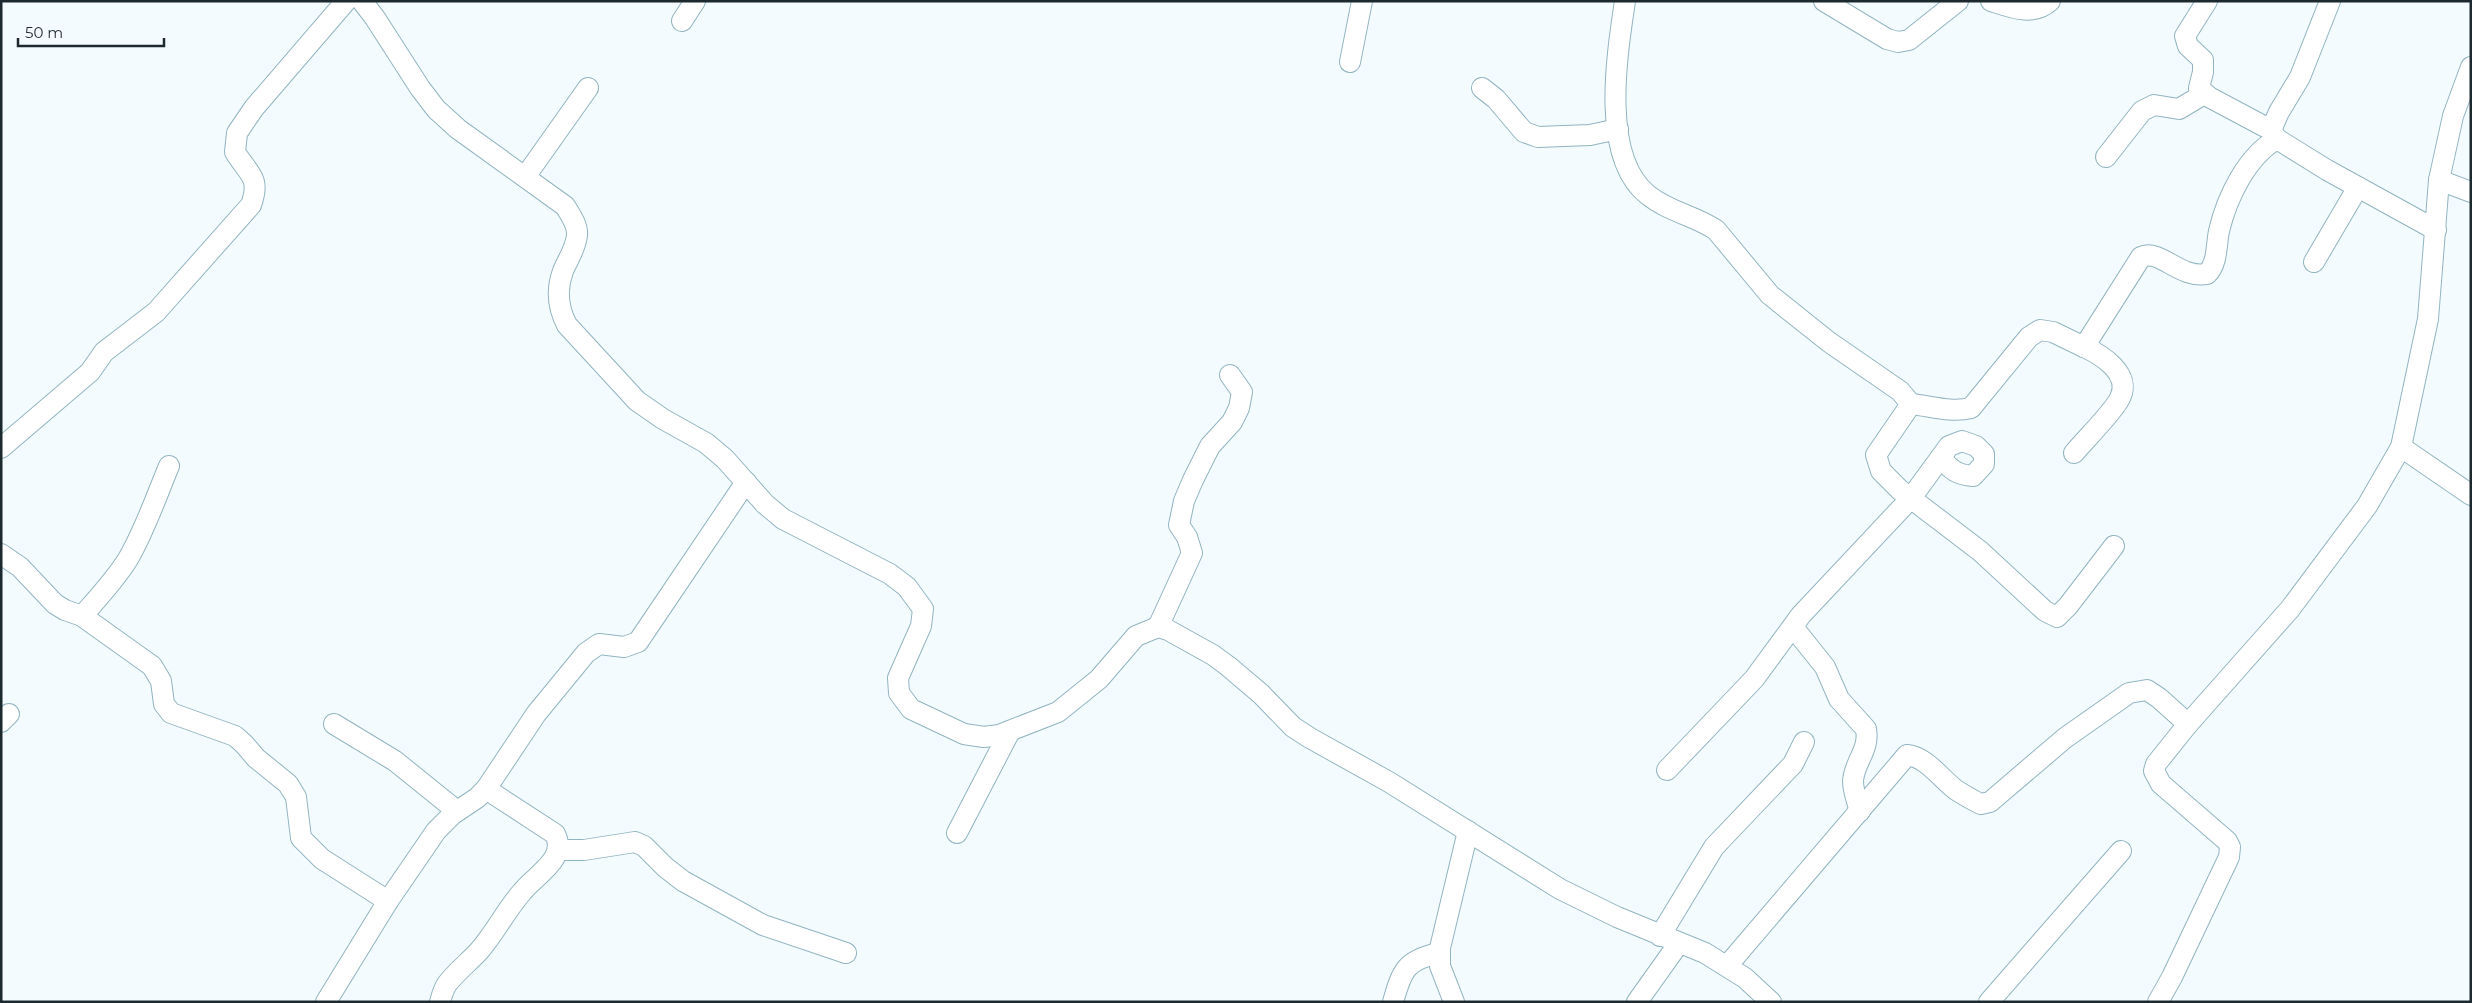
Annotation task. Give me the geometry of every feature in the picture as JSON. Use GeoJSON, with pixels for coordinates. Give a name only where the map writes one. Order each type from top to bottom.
{"type":"FeatureCollection","features":[{"type":"Feature","properties":{"kind":"street"},"geometry":{"type":"LineString","coordinates":[[1,448],[90,372],[104,352],[156,312],[251,205],[256,189],[252,176],[235,152],[237,133],[254,108],[346,1]]}},
{"type":"Feature","properties":{"kind":"street"},"geometry":{"type":"LineString","coordinates":[[362,1],[436,109],[458,128],[565,206],[573,218],[578,233],[572,253],[562,273],[558,291],[560,311],[566,325],[637,401],[663,419],[706,443],[725,458],[765,504],[783,519],[890,574],[907,587],[923,608],[921,626],[898,678],[898,694],[911,709],[964,734],[984,737],[999,735],[1058,712],[1099,679],[1136,636],[1158,628],[1175,632],[1213,655],[1243,678],[1293,727],[1310,738],[1389,782],[1560,890],[1660,936],[1705,953],[1745,978],[1771,1002]]}},
{"type":"Feature","properties":{"kind":"street"},"geometry":{"type":"LineString","coordinates":[[682,21],[695,1]]}},
{"type":"Feature","properties":{"kind":"street"},"geometry":{"type":"LineString","coordinates":[[1350,62],[1362,1]]}},
{"type":"Feature","properties":{"kind":"street"},"geometry":{"type":"LineString","coordinates":[[1625,1],[1617,60],[1615,105],[1618,129],[1633,180],[1648,195],[1662,205],[1707,224],[1716,230],[1770,295],[1829,342],[1893,386],[1911,404],[1933,406],[1948,410],[1972,408],[2029,337],[2040,330],[2053,332],[2097,352],[2115,367],[2122,383],[2121,398],[2074,452]]}},
{"type":"Feature","properties":{"kind":"street"},"geometry":{"type":"LineString","coordinates":[[1824,1],[1887,39],[1898,42],[1909,40],[1958,1]]}},
{"type":"Feature","properties":{"kind":"street"},"geometry":{"type":"LineString","coordinates":[[1991,1],[2029,10],[2043,8],[2050,1]]}},
{"type":"Feature","properties":{"kind":"street"},"geometry":{"type":"LineString","coordinates":[[2207,1],[2185,36],[2188,46],[2203,60],[2199,88],[2204,94],[2274,134],[2327,170],[2436,230]]}},
{"type":"Feature","properties":{"kind":"street"},"geometry":{"type":"LineString","coordinates":[[2084,347],[2141,257],[2147,254],[2156,256],[2171,265],[2195,275],[2207,274],[2211,270],[2224,215],[2242,176],[2274,134],[2279,112],[2300,77],[2330,1]]}},
{"type":"Feature","properties":{"kind":"street"},"geometry":{"type":"LineString","coordinates":[[2158,1002],[2172,977],[2229,857],[2230,847],[2227,841],[2161,784],[2156,775],[2156,764],[2188,724],[2290,609],[2367,506],[2401,447],[2428,319],[2439,180],[2452,116],[2471,67]]}},
{"type":"Feature","properties":{"kind":"street"},"geometry":{"type":"LineString","coordinates":[[525,177],[588,88]]}},
{"type":"Feature","properties":{"kind":"street"},"geometry":{"type":"LineString","coordinates":[[1482,88],[1496,99],[1524,132],[1538,137],[1590,135],[1618,129]]}},
{"type":"Feature","properties":{"kind":"street"},"geometry":{"type":"LineString","coordinates":[[2106,157],[2142,111],[2154,105],[2179,109],[2204,94]]}},
{"type":"Feature","properties":{"kind":"street"},"geometry":{"type":"LineString","coordinates":[[2439,180],[2471,192]]}},
{"type":"Feature","properties":{"kind":"street"},"geometry":{"type":"LineString","coordinates":[[2314,262],[2358,187]]}},
{"type":"Feature","properties":{"kind":"street"},"geometry":{"type":"LineString","coordinates":[[1158,628],[1192,553],[1187,537],[1179,525],[1184,501],[1210,446],[1232,422],[1239,408],[1242,392],[1230,375]]}},
{"type":"Feature","properties":{"kind":"street"},"geometry":{"type":"LineString","coordinates":[[1911,404],[1876,455],[1881,471],[1911,498],[1980,550],[2045,611],[2057,617],[2068,606],[2114,546]]}},
{"type":"Feature","properties":{"kind":"street"},"geometry":{"type":"LineString","coordinates":[[2401,447],[2471,495]]}},
{"type":"Feature","properties":{"kind":"street"},"geometry":{"type":"LineString","coordinates":[[1667,770],[1754,679],[1812,602],[1911,498],[1942,458]]}},
{"type":"Feature","properties":{"kind":"street"},"geometry":{"type":"LineString","coordinates":[[82,616],[115,578],[128,558],[145,525],[168,466]]}},
{"type":"Feature","properties":{"kind":"street"},"geometry":{"type":"LineString","coordinates":[[326,1002],[388,901],[436,831],[457,811],[477,798],[486,789],[536,714],[586,653],[599,644],[624,646],[638,642],[746,482]]}},
{"type":"Feature","properties":{"kind":"street"},"geometry":{"type":"LineString","coordinates":[[1,554],[20,567],[55,604],[82,616],[152,666],[161,681],[164,704],[171,713],[235,736],[288,784],[296,797],[301,838],[322,859],[388,901]]}},
{"type":"Feature","properties":{"kind":"street"},"geometry":{"type":"LineString","coordinates":[[1793,627],[1825,668],[1839,699],[1866,729],[1867,747],[1854,773],[1853,782],[1860,811]]}},
{"type":"Feature","properties":{"kind":"street"},"geometry":{"type":"LineString","coordinates":[[1727,966],[1907,755],[1928,765],[1967,797],[1981,804],[1990,802],[2065,738],[2129,693],[2139,689],[2147,690],[2159,698],[2188,724]]}},
{"type":"Feature","properties":{"kind":"street"},"geometry":{"type":"LineString","coordinates":[[334,724],[395,761],[457,811]]}},
{"type":"Feature","properties":{"kind":"street"},"geometry":{"type":"LineString","coordinates":[[957,833],[1010,731]]}},
{"type":"Feature","properties":{"kind":"street"},"geometry":{"type":"LineString","coordinates":[[1660,936],[1714,847],[1794,764],[1804,742]]}},
{"type":"Feature","properties":{"kind":"street"},"geometry":{"type":"LineString","coordinates":[[440,1002],[442,992],[448,983],[479,951],[522,892],[551,863],[559,850],[559,841],[555,834],[486,789]]}},
{"type":"Feature","properties":{"kind":"street"},"geometry":{"type":"LineString","coordinates":[[1454,1002],[1440,966],[1439,953],[1468,831]]}},
{"type":"Feature","properties":{"kind":"street"},"geometry":{"type":"LineString","coordinates":[[559,850],[584,850],[636,842],[644,846],[664,867],[683,880],[762,925],[846,953]]}},
{"type":"Feature","properties":{"kind":"street"},"geometry":{"type":"LineString","coordinates":[[1989,1002],[2121,850]]}},
{"type":"Feature","properties":{"kind":"street"},"geometry":{"type":"LineString","coordinates":[[1637,1002],[1679,943]]}},
{"type":"Feature","properties":{"kind":"street"},"geometry":{"type":"LineString","coordinates":[[1393,1002],[1405,969],[1418,959],[1439,953]]}}]}
